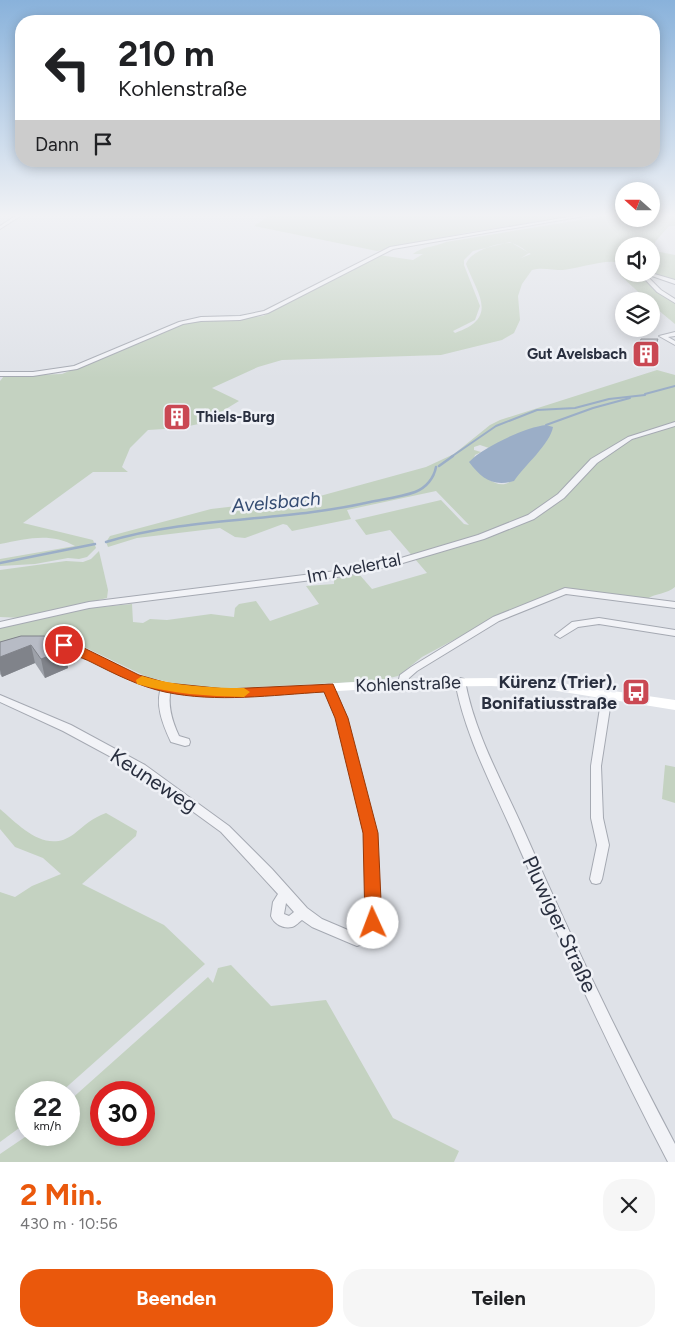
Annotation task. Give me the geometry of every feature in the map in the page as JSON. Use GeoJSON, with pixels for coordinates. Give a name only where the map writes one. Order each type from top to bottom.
{"type":"FeatureCollection","features":[{"type":"Feature","properties":{"kind":"main road","name":"Kohlenstraße"},"geometry":{"type":"LineString","coordinates":[[33,643],[71,647],[134,678],[166,688],[226,694],[460,681],[530,684],[675,705]]}},
{"type":"Feature","properties":{"kind":"street"},"geometry":{"type":"LineString","coordinates":[[0,374],[33,374],[65,370],[181,323],[201,319],[258,315],[348,269]]}},
{"type":"Feature","properties":{"kind":"street"},"geometry":{"type":"LineString","coordinates":[[660,277],[675,282]]}},
{"type":"Feature","properties":{"kind":"street"},"geometry":{"type":"LineString","coordinates":[[650,282],[658,291],[675,301]]}},
{"type":"Feature","properties":{"kind":"street"},"geometry":{"type":"LineString","coordinates":[[675,334],[662,336],[675,343]]}},
{"type":"Feature","properties":{"kind":"street","name":"Im Avelertal"},"geometry":{"type":"LineString","coordinates":[[0,625],[89,605],[344,573],[392,563],[429,552],[481,536],[531,517],[561,496],[594,461],[613,448],[630,438],[675,424]]}},
{"type":"Feature","properties":{"kind":"street"},"geometry":{"type":"LineString","coordinates":[[403,683],[404,677],[414,669],[496,619],[565,591],[675,605]]}},
{"type":"Feature","properties":{"kind":"street"},"geometry":{"type":"LineString","coordinates":[[560,635],[576,624],[599,621],[675,633]]}},
{"type":"Feature","properties":{"kind":"street","name":"Pluwiger Straße"},"geometry":{"type":"LineString","coordinates":[[460,681],[464,702],[477,737],[548,901],[632,1081],[675,1160]]}},
{"type":"Feature","properties":{"kind":"street"},"geometry":{"type":"LineString","coordinates":[[329,687],[342,718],[370,833],[373,923]]}},
{"type":"Feature","properties":{"kind":"street"},"geometry":{"type":"LineString","coordinates":[[166,688],[162,700],[170,727],[175,739],[185,742]]}},
{"type":"Feature","properties":{"kind":"street"},"geometry":{"type":"LineString","coordinates":[[596,879],[602,845],[597,818],[596,766],[607,694]]}},
{"type":"Feature","properties":{"kind":"street","name":"Keuneweg"},"geometry":{"type":"LineString","coordinates":[[0,698],[67,728],[141,768],[225,829],[268,873],[285,895],[302,912],[318,923],[357,940]]}},
{"type":"Feature","properties":{"kind":"street"},"geometry":{"type":"LineString","coordinates":[[285,895],[279,902],[277,916],[285,922],[291,922],[302,912]]}},
{"type":"Feature","properties":{"kind":"green space"},"geometry":{"type":"Polygon","coordinates":[[[352,269],[466,269],[480,306],[475,320],[453,331],[455,333],[469,327],[477,320],[481,313],[479,296],[468,269],[535,269],[532,270],[522,284],[518,296],[520,320],[514,333],[502,340],[441,355],[282,360],[258,367],[212,388],[239,401],[203,423],[180,428],[148,430],[130,448],[122,467],[128,472],[93,472],[23,523],[93,540],[96,548],[87,557],[79,559],[68,558],[35,564],[0,566],[0,559],[75,546],[57,539],[47,538],[0,544],[0,381],[4,376],[62,374],[185,323],[263,316],[352,269]]]}},
{"type":"Feature","properties":{"kind":"green space"},"geometry":{"type":"Polygon","coordinates":[[[660,269],[675,269],[675,281],[660,276],[660,269]]]}},
{"type":"Feature","properties":{"kind":"green space"},"geometry":{"type":"Polygon","coordinates":[[[628,282],[650,282],[675,302],[675,324],[660,312],[660,292],[638,292],[628,282]]]}},
{"type":"Feature","properties":{"kind":"green space"},"geometry":{"type":"Polygon","coordinates":[[[657,370],[675,375],[675,422],[628,437],[602,455],[631,440],[675,425],[675,587],[647,599],[566,589],[500,615],[422,657],[398,676],[377,681],[216,689],[185,686],[147,677],[78,644],[48,639],[0,642],[0,628],[89,608],[132,604],[133,622],[143,623],[150,619],[167,620],[211,614],[234,617],[235,608],[239,604],[256,601],[270,621],[319,604],[306,586],[334,584],[334,579],[359,574],[372,589],[427,573],[390,530],[366,535],[355,520],[441,500],[464,524],[469,525],[436,491],[347,510],[351,519],[292,531],[287,525],[283,524],[245,538],[235,537],[220,528],[137,538],[108,547],[106,542],[110,536],[211,509],[320,496],[426,467],[454,454],[490,425],[500,420],[657,370]],[[498,444],[489,448],[480,445],[474,447],[474,450],[481,452],[475,455],[472,465],[494,482],[506,484],[512,481],[525,465],[498,444]]]}},
{"type":"Feature","properties":{"kind":"green space"},"geometry":{"type":"Polygon","coordinates":[[[99,551],[108,590],[107,598],[22,618],[0,617],[0,570],[66,561],[83,562],[91,559],[99,551]]]}},
{"type":"Feature","properties":{"kind":"green space"},"geometry":{"type":"Polygon","coordinates":[[[665,765],[675,767],[675,803],[662,799],[665,765]]]}},
{"type":"Feature","properties":{"kind":"green space"},"geometry":{"type":"Polygon","coordinates":[[[0,809],[25,830],[44,840],[64,840],[93,819],[106,813],[137,831],[136,836],[82,884],[164,925],[205,964],[73,1081],[15,1081],[15,1131],[0,1142],[0,892],[15,897],[32,886],[61,874],[43,858],[15,847],[0,829],[0,809]]]}},
{"type":"Feature","properties":{"kind":"green space"},"geometry":{"type":"Polygon","coordinates":[[[231,965],[271,1006],[326,1000],[393,1118],[459,1151],[454,1162],[0,1162],[0,1154],[15,1144],[15,1146],[80,1146],[80,1091],[90,1082],[90,1146],[155,1146],[155,1081],[91,1081],[208,977],[213,983],[218,968],[231,965]]]}},
{"type":"Feature","properties":{"kind":"water"},"geometry":{"type":"Polygon","coordinates":[[[546,425],[553,427],[551,434],[514,481],[500,483],[488,480],[469,462],[484,450],[505,439],[546,425]]]}},
{"type":"Feature","properties":{"kind":"building"},"geometry":{"type":"Polygon","coordinates":[[[641,339],[658,339],[654,349],[638,347],[641,339]]]}},
{"type":"Feature","properties":{"kind":"building"},"geometry":{"type":"Polygon","coordinates":[[[21,636],[44,636],[55,639],[64,650],[41,659],[31,645],[0,657],[0,642],[21,636]]]}},
{"type":"Feature","properties":{"kind":"waterway","name":"Avelsbach"},"geometry":{"type":"LineString","coordinates":[[645,394],[675,386]]}},
{"type":"Feature","properties":{"kind":"waterway","name":"Avelsbach"},"geometry":{"type":"LineString","coordinates":[[451,457],[496,426],[537,410],[575,408],[609,399],[645,395]]}},
{"type":"Feature","properties":{"kind":"waterway","name":"Avelsbach"},"geometry":{"type":"LineString","coordinates":[[546,425],[593,408],[630,398]]}},
{"type":"Feature","properties":{"kind":"waterway","name":"Avelsbach"},"geometry":{"type":"LineString","coordinates":[[439,466],[453,456]]}},
{"type":"Feature","properties":{"kind":"waterway","name":"Avelsbach"},"geometry":{"type":"LineString","coordinates":[[106,542],[171,528],[304,513],[399,497],[423,488],[431,479],[436,467]]}},
{"type":"Feature","properties":{"kind":"waterway","name":"Avelsbach"},"geometry":{"type":"LineString","coordinates":[[0,563],[95,544]]}},
{"type":"Feature","properties":{"kind":"slow traffic"},"geometry":{"type":"LineString","coordinates":[[142,680],[166,688],[194,692],[226,694],[244,692]]}},
{"type":"Feature","properties":{"kind":"place","name":"Gut Avelsbach"},"geometry":{"type":"Point","coordinates":[646,354]}},
{"type":"Feature","properties":{"kind":"place","name":"Thiels-Burg"},"geometry":{"type":"Point","coordinates":[177,417]}},
{"type":"Feature","properties":{"kind":"place","name":"Kürenz (Trier), Bonifatiusstraße"},"geometry":{"type":"Point","coordinates":[636,692]}},
{"type":"Feature","properties":{"kind":"route"},"geometry":{"type":"LineString","coordinates":[[64,645],[134,678],[166,688],[226,694],[329,687],[342,718],[370,833],[373,923]]}}]}
